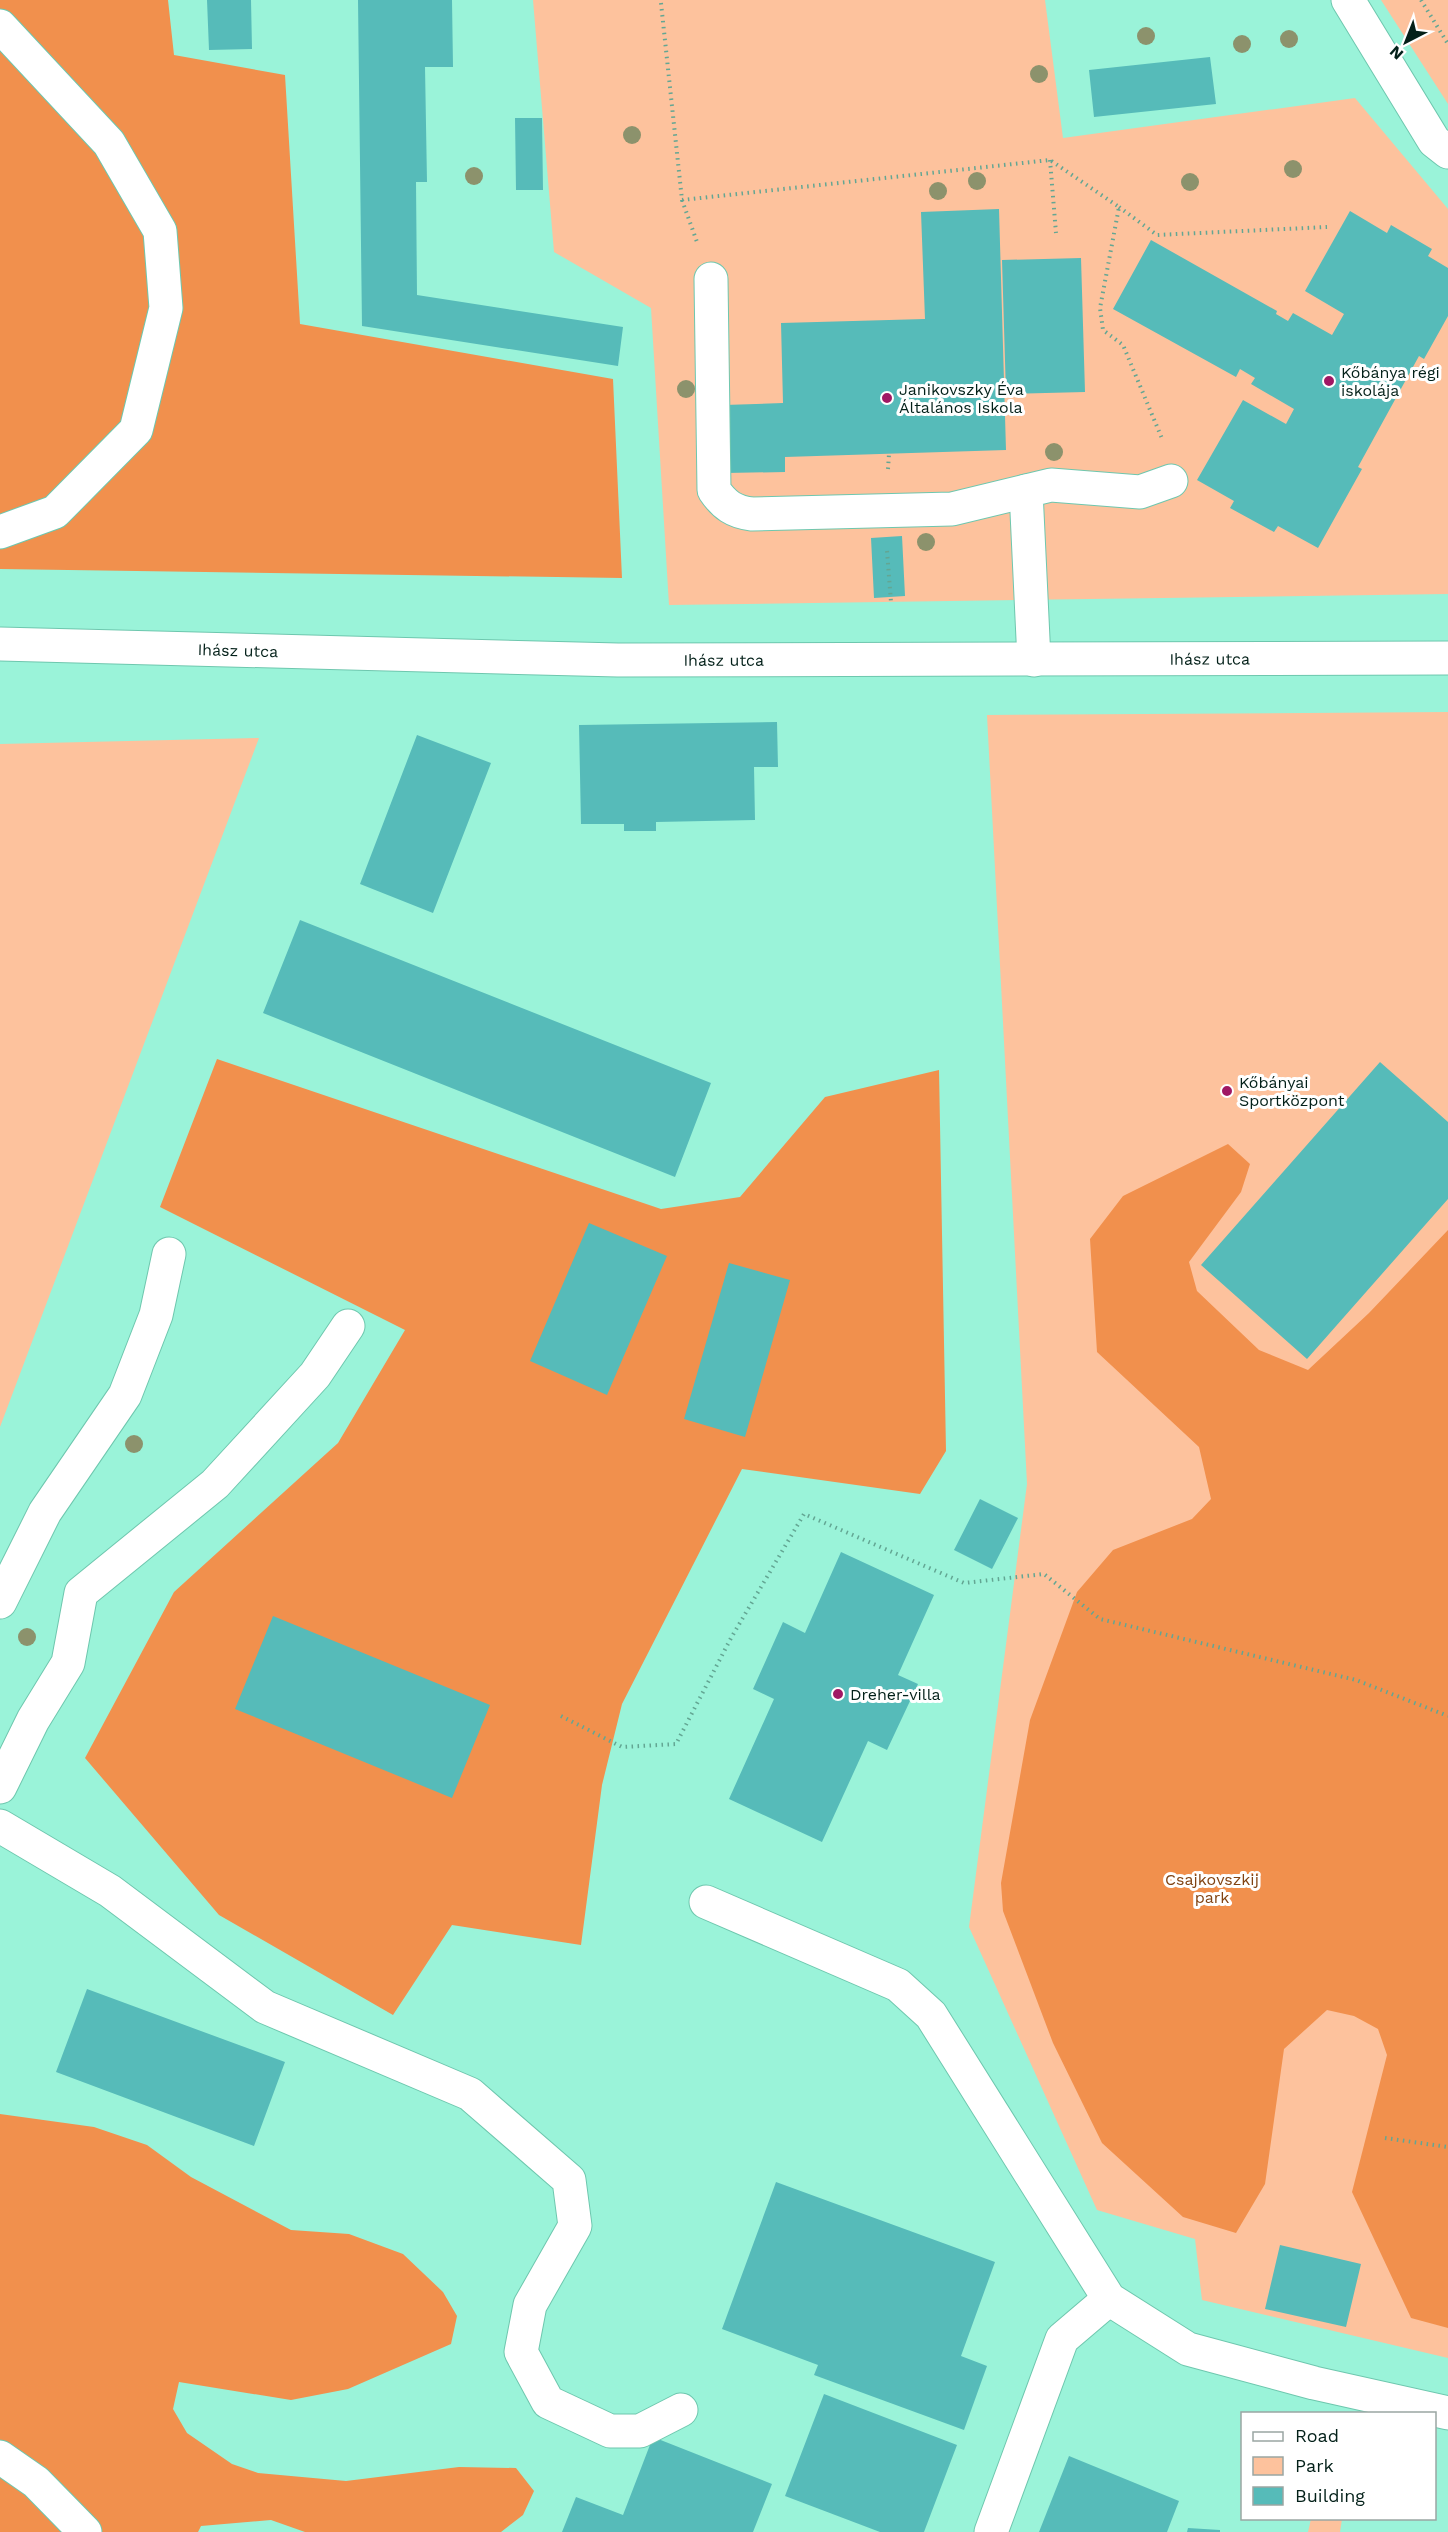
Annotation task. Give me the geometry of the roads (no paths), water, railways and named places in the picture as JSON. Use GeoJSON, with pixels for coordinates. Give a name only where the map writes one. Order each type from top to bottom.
{"type":"FeatureCollection","features":[{"type":"Feature","properties":{"kind":"street"},"geometry":{"type":"LineString","coordinates":[[1348,0],[1434,141],[1448,152]]}},
{"type":"Feature","properties":{"kind":"street"},"geometry":{"type":"LineString","coordinates":[[0,26],[109,143],[160,231],[166,308],[136,430],[55,512],[0,532]]}},
{"type":"Feature","properties":{"kind":"street"},"geometry":{"type":"LineString","coordinates":[[711,279],[714,490],[722,502],[739,512],[752,514],[941,509],[1051,485],[1140,492],[1171,481]]}},
{"type":"Feature","properties":{"kind":"street"},"geometry":{"type":"LineString","coordinates":[[1026,491],[1034,660]]}},
{"type":"Feature","properties":{"kind":"street","name":"Ihász utca"},"geometry":{"type":"LineString","coordinates":[[0,644],[618,660],[1448,658]]}},
{"type":"Feature","properties":{"kind":"street"},"geometry":{"type":"LineString","coordinates":[[0,1602],[45,1512],[125,1395],[156,1315],[170,1254]]}},
{"type":"Feature","properties":{"kind":"street"},"geometry":{"type":"LineString","coordinates":[[0,1787],[33,1720],[68,1663],[81,1593],[215,1484],[315,1375],[348,1326]]}},
{"type":"Feature","properties":{"kind":"street"},"geometry":{"type":"LineString","coordinates":[[0,1826],[111,1892],[265,2007],[470,2094],[569,2180],[575,2226],[530,2305],[521,2352],[548,2402],[610,2431],[640,2431],[681,2410]]}},
{"type":"Feature","properties":{"kind":"street"},"geometry":{"type":"LineString","coordinates":[[706,1902],[898,1985],[931,2015],[1109,2299],[1188,2349],[1314,2383],[1448,2413]]}},
{"type":"Feature","properties":{"kind":"street"},"geometry":{"type":"LineString","coordinates":[[991,2532],[1062,2339],[1109,2299]]}},
{"type":"Feature","properties":{"kind":"street"},"geometry":{"type":"LineString","coordinates":[[0,2457],[36,2481],[85,2532]]}},
{"type":"Feature","properties":{"kind":"place","name":"Kőbánya régi iskolája"},"geometry":{"type":"Point","coordinates":[1329,381]}},
{"type":"Feature","properties":{"kind":"place","name":"Janikovszky Éva Általános Iskola"},"geometry":{"type":"Point","coordinates":[887,398]}},
{"type":"Feature","properties":{"kind":"place","name":"Kőbányai Sportközpont"},"geometry":{"type":"Point","coordinates":[1227,1091]}},
{"type":"Feature","properties":{"kind":"place","name":"Dreher-villa"},"geometry":{"type":"Point","coordinates":[838,1694]}},
{"type":"Feature","properties":{"kind":"park label","name":"Csajkovszkij park"},"geometry":{"type":"Point","coordinates":[1212,1888]}}]}
